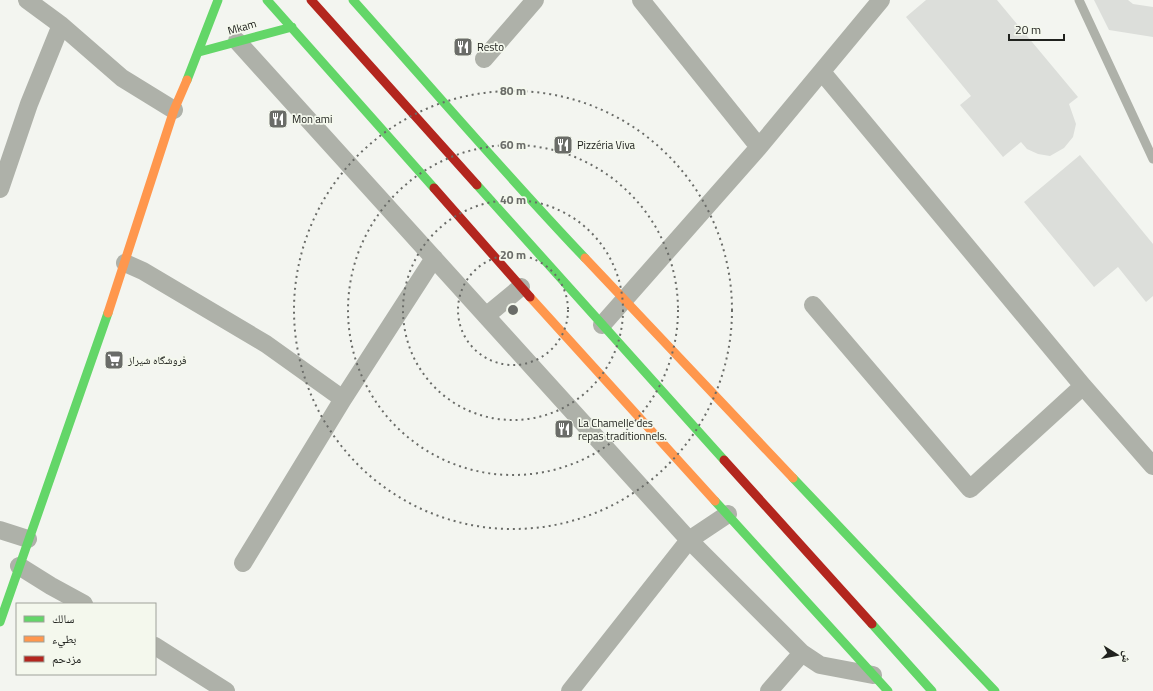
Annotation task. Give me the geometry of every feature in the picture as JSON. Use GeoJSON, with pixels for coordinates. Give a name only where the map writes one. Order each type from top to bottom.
{"type":"FeatureCollection","features":[{"type":"Feature","properties":{"kind":"main road"},"geometry":{"type":"LineString","coordinates":[[0,622],[125,263],[174,110],[199,52],[218,0]]}},
{"type":"Feature","properties":{"kind":"main road"},"geometry":{"type":"LineString","coordinates":[[267,0],[521,287],[888,691]]}},
{"type":"Feature","properties":{"kind":"main road"},"geometry":{"type":"LineString","coordinates":[[311,0],[549,259],[602,325],[932,691]]}},
{"type":"Feature","properties":{"kind":"main road"},"geometry":{"type":"LineString","coordinates":[[353,0],[445,102],[564,242],[625,300],[995,691]]}},
{"type":"Feature","properties":{"kind":"main road","name":"Mkam"},"geometry":{"type":"LineString","coordinates":[[199,52],[292,27]]}},
{"type":"Feature","properties":{"kind":"street"},"geometry":{"type":"LineString","coordinates":[[27,0],[61,25],[122,78],[174,110]]}},
{"type":"Feature","properties":{"kind":"street"},"geometry":{"type":"LineString","coordinates":[[484,58],[535,0]]}},
{"type":"Feature","properties":{"kind":"street"},"geometry":{"type":"LineString","coordinates":[[641,0],[759,147]]}},
{"type":"Feature","properties":{"kind":"street"},"geometry":{"type":"LineString","coordinates":[[602,325],[759,147],[881,0]]}},
{"type":"Feature","properties":{"kind":"street"},"geometry":{"type":"LineString","coordinates":[[0,189],[29,104],[61,25]]}},
{"type":"Feature","properties":{"kind":"street"},"geometry":{"type":"LineString","coordinates":[[237,41],[689,540],[802,653],[820,666],[873,675]]}},
{"type":"Feature","properties":{"kind":"street"},"geometry":{"type":"LineString","coordinates":[[822,72],[1083,386],[1153,466]]}},
{"type":"Feature","properties":{"kind":"street"},"geometry":{"type":"LineString","coordinates":[[243,563],[343,399],[434,258]]}},
{"type":"Feature","properties":{"kind":"street"},"geometry":{"type":"LineString","coordinates":[[125,263],[143,271],[266,344],[343,399]]}},
{"type":"Feature","properties":{"kind":"street"},"geometry":{"type":"LineString","coordinates":[[486,316],[521,287]]}},
{"type":"Feature","properties":{"kind":"street"},"geometry":{"type":"LineString","coordinates":[[813,305],[970,489],[1083,386]]}},
{"type":"Feature","properties":{"kind":"street"},"geometry":{"type":"LineString","coordinates":[[570,691],[689,540],[728,514]]}},
{"type":"Feature","properties":{"kind":"street"},"geometry":{"type":"LineString","coordinates":[[0,530],[28,539]]}},
{"type":"Feature","properties":{"kind":"street"},"geometry":{"type":"LineString","coordinates":[[19,566],[82,603]]}},
{"type":"Feature","properties":{"kind":"street"},"geometry":{"type":"LineString","coordinates":[[156,647],[226,691]]}},
{"type":"Feature","properties":{"kind":"street"},"geometry":{"type":"LineString","coordinates":[[769,691],[802,653]]}},
{"type":"Feature","properties":{"kind":"lane"},"geometry":{"type":"LineString","coordinates":[[1079,0],[1153,159]]}},
{"type":"Feature","properties":{"kind":"building"},"geometry":{"type":"Polygon","coordinates":[[[926,0],[997,0],[1078,97],[1069,104],[1076,124],[1073,137],[1064,148],[1050,156],[1038,154],[1027,149],[1021,142],[1003,157],[960,105],[971,96],[906,17],[926,0]]]}},
{"type":"Feature","properties":{"kind":"building"},"geometry":{"type":"Polygon","coordinates":[[[1094,0],[1128,0],[1133,4],[1153,7],[1153,37],[1109,30],[1094,0]]]}},
{"type":"Feature","properties":{"kind":"building"},"geometry":{"type":"Polygon","coordinates":[[[1080,155],[1153,244],[1153,296],[1146,302],[1118,267],[1094,287],[1024,202],[1080,155]]]}},
{"type":"Feature","properties":{"kind":"traffic: fast"},"geometry":{"type":"LineString","coordinates":[[187,80],[218,0]]}},
{"type":"Feature","properties":{"kind":"traffic: fast"},"geometry":{"type":"LineString","coordinates":[[267,0],[434,188]]}},
{"type":"Feature","properties":{"kind":"traffic: fast"},"geometry":{"type":"LineString","coordinates":[[353,0],[497,162],[585,258]]}},
{"type":"Feature","properties":{"kind":"traffic: fast"},"geometry":{"type":"LineString","coordinates":[[199,52],[292,27]]}},
{"type":"Feature","properties":{"kind":"traffic: fast"},"geometry":{"type":"LineString","coordinates":[[477,185],[724,460]]}},
{"type":"Feature","properties":{"kind":"traffic: fast"},"geometry":{"type":"LineString","coordinates":[[0,622],[108,313]]}},
{"type":"Feature","properties":{"kind":"traffic: fast"},"geometry":{"type":"LineString","coordinates":[[793,478],[995,691]]}},
{"type":"Feature","properties":{"kind":"traffic: fast"},"geometry":{"type":"LineString","coordinates":[[715,501],[888,691]]}},
{"type":"Feature","properties":{"kind":"traffic: fast"},"geometry":{"type":"LineString","coordinates":[[872,624],[932,691]]}},
{"type":"Feature","properties":{"kind":"traffic: slow"},"geometry":{"type":"LineString","coordinates":[[108,313],[174,110],[187,80]]}},
{"type":"Feature","properties":{"kind":"traffic: slow"},"geometry":{"type":"LineString","coordinates":[[585,258],[793,478]]}},
{"type":"Feature","properties":{"kind":"traffic: slow"},"geometry":{"type":"LineString","coordinates":[[530,297],[715,501]]}},
{"type":"Feature","properties":{"kind":"traffic: jam"},"geometry":{"type":"LineString","coordinates":[[311,0],[477,185]]}},
{"type":"Feature","properties":{"kind":"traffic: jam"},"geometry":{"type":"LineString","coordinates":[[434,188],[530,297]]}},
{"type":"Feature","properties":{"kind":"traffic: jam"},"geometry":{"type":"LineString","coordinates":[[724,460],[872,624]]}},
{"type":"Feature","properties":{"kind":"place","name":"Resto"},"geometry":{"type":"Point","coordinates":[463,47]}},
{"type":"Feature","properties":{"kind":"place","name":"Mon ami"},"geometry":{"type":"Point","coordinates":[278,119]}},
{"type":"Feature","properties":{"kind":"place","name":"Pizzéria Viva"},"geometry":{"type":"Point","coordinates":[563,145]}},
{"type":"Feature","properties":{"kind":"place","name":"فروشگاه شيراز"},"geometry":{"type":"Point","coordinates":[114,360]}},
{"type":"Feature","properties":{"kind":"place","name":"La Chamelle des repas traditionnels."},"geometry":{"type":"Point","coordinates":[564,429]}}]}
